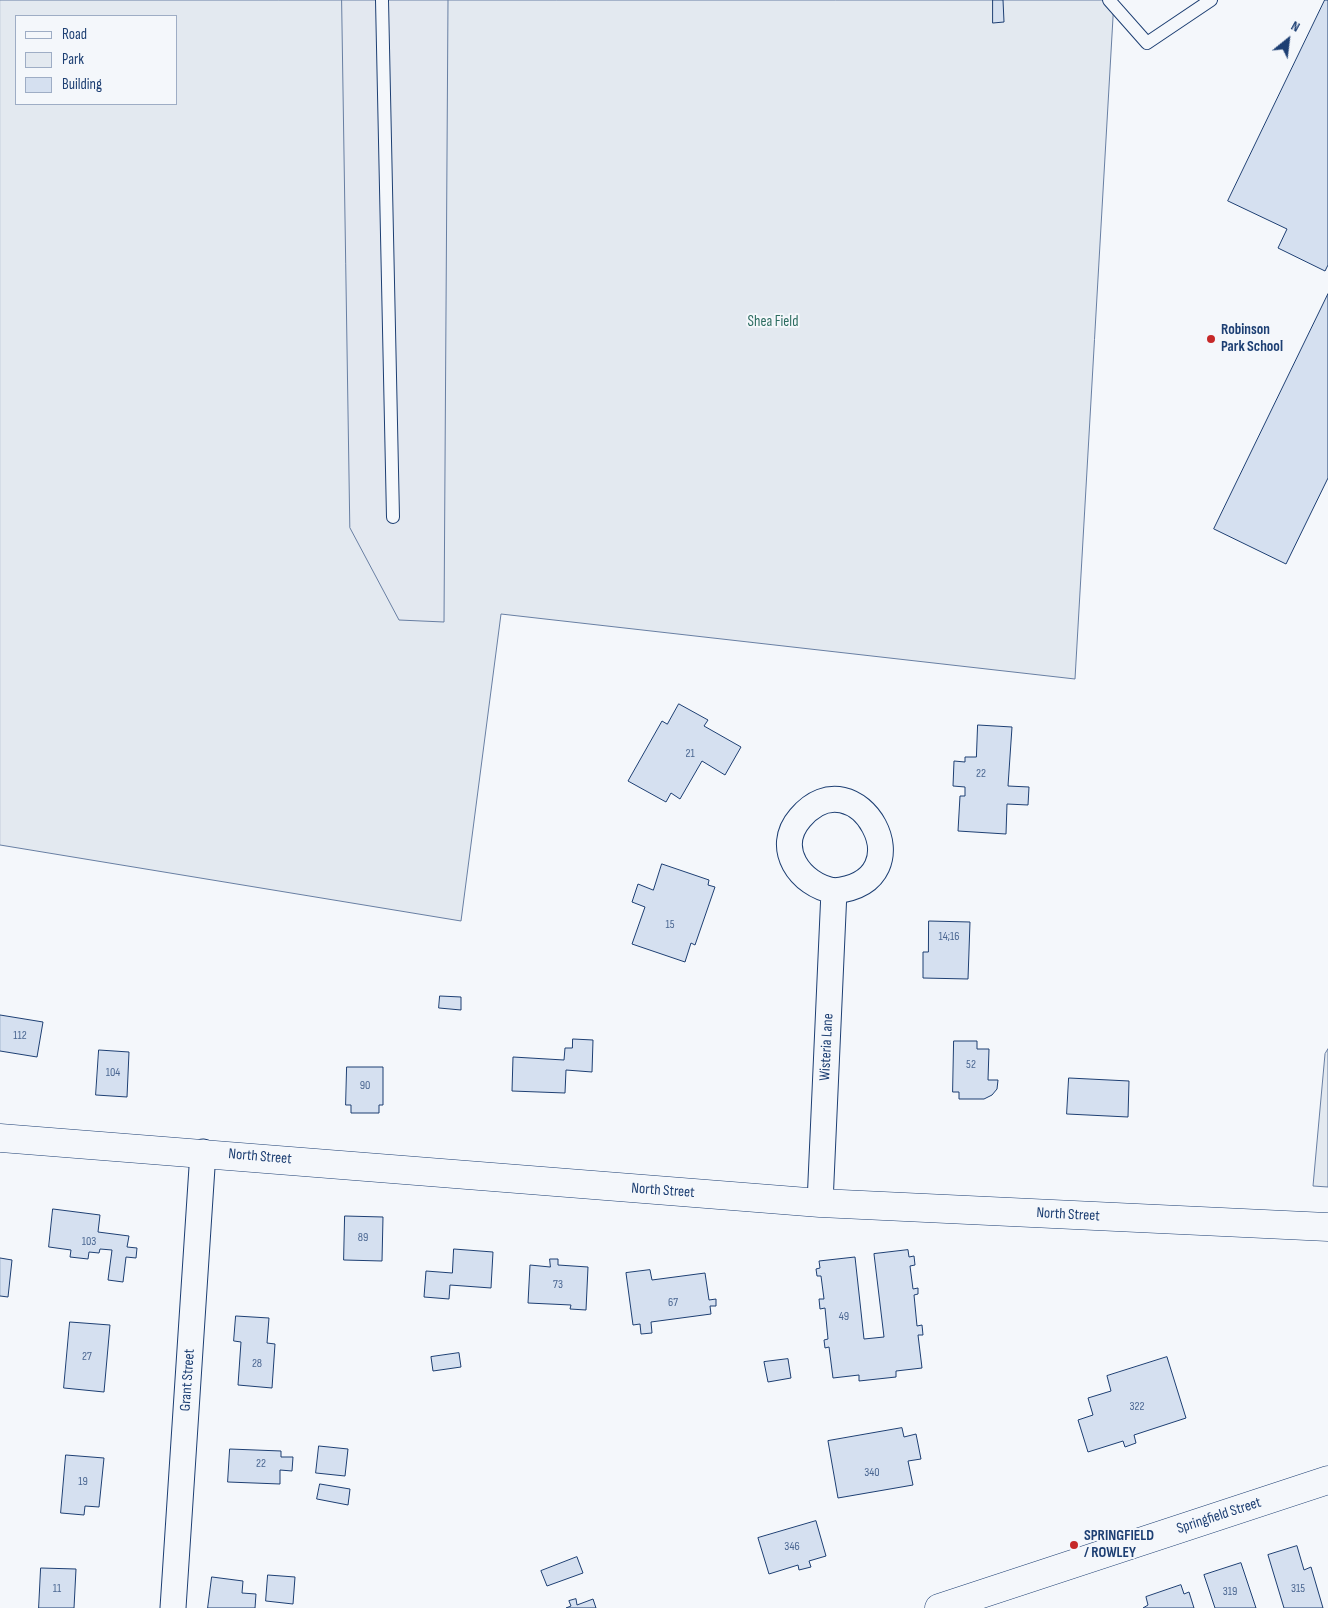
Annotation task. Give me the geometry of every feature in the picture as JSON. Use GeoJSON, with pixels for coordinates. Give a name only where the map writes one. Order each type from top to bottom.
{"type":"FeatureCollection","features":[{"type":"Feature","properties":{"kind":"main road","name":"North Street"},"geometry":{"type":"LineString","coordinates":[[0,1138],[203,1152],[820,1204],[1328,1227]]}},
{"type":"Feature","properties":{"kind":"main road","name":"Springfield Street"},"geometry":{"type":"LineString","coordinates":[[939,1608],[1328,1480]]}},
{"type":"Feature","properties":{"kind":"street","name":"Wisteria Lane"},"geometry":{"type":"LineString","coordinates":[[820,1204],[834,891]]}},
{"type":"Feature","properties":{"kind":"street","name":"Grant Street"},"geometry":{"type":"LineString","coordinates":[[172,1608],[203,1152]]}},
{"type":"Feature","properties":{"kind":"lane"},"geometry":{"type":"LineString","coordinates":[[382,0],[393,517]]}},
{"type":"Feature","properties":{"kind":"lane"},"geometry":{"type":"LineString","coordinates":[[1108,0],[1147,43],[1211,0]]}},
{"type":"Feature","properties":{"kind":"green space","name":"Shea Field"},"geometry":{"type":"Polygon","coordinates":[[[0,0],[1114,0],[1075,679],[501,614],[461,921],[0,845],[0,0]]]}},
{"type":"Feature","properties":{"kind":"green space"},"geometry":{"type":"Polygon","coordinates":[[[1328,1049],[1328,1187],[1313,1186],[1325,1054],[1328,1049]]]}},
{"type":"Feature","properties":{"kind":"shaded area"},"geometry":{"type":"Polygon","coordinates":[[[342,0],[448,0],[444,622],[399,620],[350,528],[342,0]]]}},
{"type":"Feature","properties":{"kind":"building"},"geometry":{"type":"Polygon","coordinates":[[[993,0],[1003,0],[1004,22],[993,23],[993,0]]]}},
{"type":"Feature","properties":{"kind":"building"},"geometry":{"type":"Polygon","coordinates":[[[1325,0],[1328,0],[1328,265],[1325,271],[1278,248],[1287,229],[1228,201],[1325,0]]]}},
{"type":"Feature","properties":{"kind":"building"},"geometry":{"type":"Polygon","coordinates":[[[1328,294],[1328,478],[1286,564],[1214,529],[1328,294]]]}},
{"type":"Feature","properties":{"kind":"building"},"geometry":{"type":"Polygon","coordinates":[[[679,704],[708,720],[704,726],[741,747],[725,775],[702,761],[680,799],[671,793],[666,802],[628,781],[662,721],[667,724],[679,704]]]}},
{"type":"Feature","properties":{"kind":"building"},"geometry":{"type":"Polygon","coordinates":[[[978,725],[1012,727],[1008,786],[1029,787],[1028,805],[1007,804],[1006,834],[958,831],[960,796],[965,796],[965,787],[953,786],[954,761],[965,762],[965,757],[976,757],[978,725]]]}},
{"type":"Feature","properties":{"kind":"building"},"geometry":{"type":"Polygon","coordinates":[[[662,864],[709,880],[708,885],[715,887],[695,945],[691,943],[685,962],[632,944],[645,907],[632,902],[638,884],[653,890],[662,864]]]}},
{"type":"Feature","properties":{"kind":"building"},"geometry":{"type":"Polygon","coordinates":[[[929,921],[970,922],[968,979],[923,978],[923,952],[928,952],[929,921]]]}},
{"type":"Feature","properties":{"kind":"building"},"geometry":{"type":"Polygon","coordinates":[[[440,996],[461,997],[461,1010],[439,1008],[440,996]]]}},
{"type":"Feature","properties":{"kind":"building"},"geometry":{"type":"Polygon","coordinates":[[[0,1015],[43,1022],[37,1057],[0,1051],[0,1015]]]}},
{"type":"Feature","properties":{"kind":"building"},"geometry":{"type":"Polygon","coordinates":[[[573,1039],[593,1040],[592,1072],[566,1070],[565,1093],[512,1091],[513,1057],[564,1060],[565,1048],[572,1048],[573,1039]]]}},
{"type":"Feature","properties":{"kind":"building"},"geometry":{"type":"Polygon","coordinates":[[[954,1041],[977,1041],[977,1049],[989,1049],[988,1080],[998,1080],[997,1089],[992,1095],[984,1099],[959,1099],[959,1092],[953,1092],[954,1041]]]}},
{"type":"Feature","properties":{"kind":"building"},"geometry":{"type":"Polygon","coordinates":[[[99,1050],[129,1052],[127,1097],[96,1095],[99,1050]]]}},
{"type":"Feature","properties":{"kind":"building"},"geometry":{"type":"Polygon","coordinates":[[[347,1067],[383,1067],[383,1105],[379,1105],[379,1113],[351,1113],[351,1105],[346,1105],[347,1067]]]}},
{"type":"Feature","properties":{"kind":"building"},"geometry":{"type":"Polygon","coordinates":[[[1069,1078],[1129,1081],[1128,1117],[1067,1114],[1069,1078]]]}},
{"type":"Feature","properties":{"kind":"building"},"geometry":{"type":"Polygon","coordinates":[[[53,1209],[100,1215],[98,1232],[129,1236],[127,1247],[137,1248],[136,1258],[126,1257],[123,1282],[108,1280],[112,1250],[100,1249],[99,1253],[89,1252],[88,1259],[70,1257],[71,1250],[49,1247],[53,1209]]]}},
{"type":"Feature","properties":{"kind":"building"},"geometry":{"type":"Polygon","coordinates":[[[345,1216],[383,1217],[382,1261],[344,1260],[345,1216]]]}},
{"type":"Feature","properties":{"kind":"building"},"geometry":{"type":"Polygon","coordinates":[[[454,1249],[493,1252],[491,1288],[450,1285],[449,1299],[424,1297],[426,1271],[452,1273],[454,1249]]]}},
{"type":"Feature","properties":{"kind":"building"},"geometry":{"type":"Polygon","coordinates":[[[908,1250],[909,1257],[914,1256],[915,1265],[910,1266],[913,1289],[918,1288],[918,1294],[914,1295],[917,1326],[922,1325],[923,1335],[918,1335],[922,1368],[896,1371],[896,1377],[859,1381],[859,1375],[833,1378],[829,1347],[825,1348],[824,1340],[828,1339],[825,1308],[820,1309],[819,1299],[824,1299],[821,1276],[817,1276],[816,1269],[820,1268],[819,1261],[855,1257],[864,1339],[884,1337],[874,1254],[908,1250]]]}},
{"type":"Feature","properties":{"kind":"building"},"geometry":{"type":"Polygon","coordinates":[[[0,1258],[12,1260],[8,1297],[0,1296],[0,1258]]]}},
{"type":"Feature","properties":{"kind":"building"},"geometry":{"type":"Polygon","coordinates":[[[550,1259],[558,1259],[558,1265],[588,1267],[586,1310],[570,1309],[571,1305],[528,1303],[530,1265],[550,1267],[550,1259]]]}},
{"type":"Feature","properties":{"kind":"building"},"geometry":{"type":"Polygon","coordinates":[[[650,1270],[652,1280],[705,1273],[709,1300],[716,1299],[716,1306],[710,1306],[711,1314],[651,1322],[652,1333],[641,1334],[640,1324],[633,1325],[626,1273],[650,1270]]]}},
{"type":"Feature","properties":{"kind":"building"},"geometry":{"type":"Polygon","coordinates":[[[236,1316],[269,1318],[267,1343],[275,1344],[272,1388],[238,1385],[241,1342],[234,1341],[236,1316]]]}},
{"type":"Feature","properties":{"kind":"building"},"geometry":{"type":"Polygon","coordinates":[[[70,1322],[110,1325],[104,1392],[64,1388],[70,1322]]]}},
{"type":"Feature","properties":{"kind":"building"},"geometry":{"type":"Polygon","coordinates":[[[459,1353],[461,1367],[433,1371],[431,1357],[459,1353]]]}},
{"type":"Feature","properties":{"kind":"building"},"geometry":{"type":"Polygon","coordinates":[[[1167,1357],[1186,1418],[1134,1435],[1136,1443],[1125,1447],[1123,1441],[1088,1452],[1078,1420],[1093,1415],[1088,1398],[1111,1391],[1107,1376],[1167,1357]]]}},
{"type":"Feature","properties":{"kind":"building"},"geometry":{"type":"Polygon","coordinates":[[[788,1359],[791,1378],[768,1382],[764,1362],[788,1359]]]}},
{"type":"Feature","properties":{"kind":"building"},"geometry":{"type":"Polygon","coordinates":[[[902,1428],[904,1437],[916,1434],[921,1459],[908,1461],[913,1485],[838,1498],[828,1441],[902,1428]]]}},
{"type":"Feature","properties":{"kind":"building"},"geometry":{"type":"Polygon","coordinates":[[[319,1446],[348,1449],[345,1476],[316,1473],[319,1446]]]}},
{"type":"Feature","properties":{"kind":"building"},"geometry":{"type":"Polygon","coordinates":[[[230,1449],[281,1451],[281,1457],[293,1457],[292,1471],[280,1470],[280,1484],[228,1482],[230,1449]]]}},
{"type":"Feature","properties":{"kind":"building"},"geometry":{"type":"Polygon","coordinates":[[[66,1455],[104,1458],[99,1507],[85,1506],[84,1515],[61,1513],[66,1455]]]}},
{"type":"Feature","properties":{"kind":"building"},"geometry":{"type":"Polygon","coordinates":[[[320,1484],[350,1489],[348,1505],[317,1499],[320,1484]]]}},
{"type":"Feature","properties":{"kind":"building"},"geometry":{"type":"Polygon","coordinates":[[[816,1521],[826,1556],[809,1561],[811,1567],[799,1570],[798,1565],[769,1574],[758,1538],[816,1521]]]}},
{"type":"Feature","properties":{"kind":"building"},"geometry":{"type":"Polygon","coordinates":[[[1297,1546],[1304,1570],[1311,1567],[1323,1608],[1284,1608],[1268,1555],[1297,1546]]]}},
{"type":"Feature","properties":{"kind":"building"},"geometry":{"type":"Polygon","coordinates":[[[577,1557],[583,1573],[547,1586],[541,1571],[577,1557]]]}},
{"type":"Feature","properties":{"kind":"building"},"geometry":{"type":"Polygon","coordinates":[[[1241,1563],[1256,1608],[1215,1608],[1204,1575],[1241,1563]]]}},
{"type":"Feature","properties":{"kind":"building"},"geometry":{"type":"Polygon","coordinates":[[[41,1568],[76,1569],[74,1608],[39,1608],[41,1568]]]}},
{"type":"Feature","properties":{"kind":"building"},"geometry":{"type":"Polygon","coordinates":[[[268,1575],[295,1577],[293,1604],[266,1601],[268,1575]]]}},
{"type":"Feature","properties":{"kind":"building"},"geometry":{"type":"Polygon","coordinates":[[[212,1577],[243,1581],[242,1593],[256,1594],[255,1608],[208,1608],[212,1577]]]}},
{"type":"Feature","properties":{"kind":"building"},"geometry":{"type":"Polygon","coordinates":[[[1181,1585],[1184,1594],[1189,1592],[1194,1608],[1143,1608],[1148,1605],[1146,1597],[1181,1585]]]}},
{"type":"Feature","properties":{"kind":"building"},"geometry":{"type":"Polygon","coordinates":[[[576,1599],[577,1605],[593,1599],[596,1608],[566,1608],[571,1606],[569,1601],[576,1599]]]}},
{"type":"Feature","properties":{"kind":"place","name":"Robinson Park School"},"geometry":{"type":"Point","coordinates":[1211,339]}},
{"type":"Feature","properties":{"kind":"place","name":"SPRINGFIELD / ROWLEY"},"geometry":{"type":"Point","coordinates":[1074,1545]}}]}
